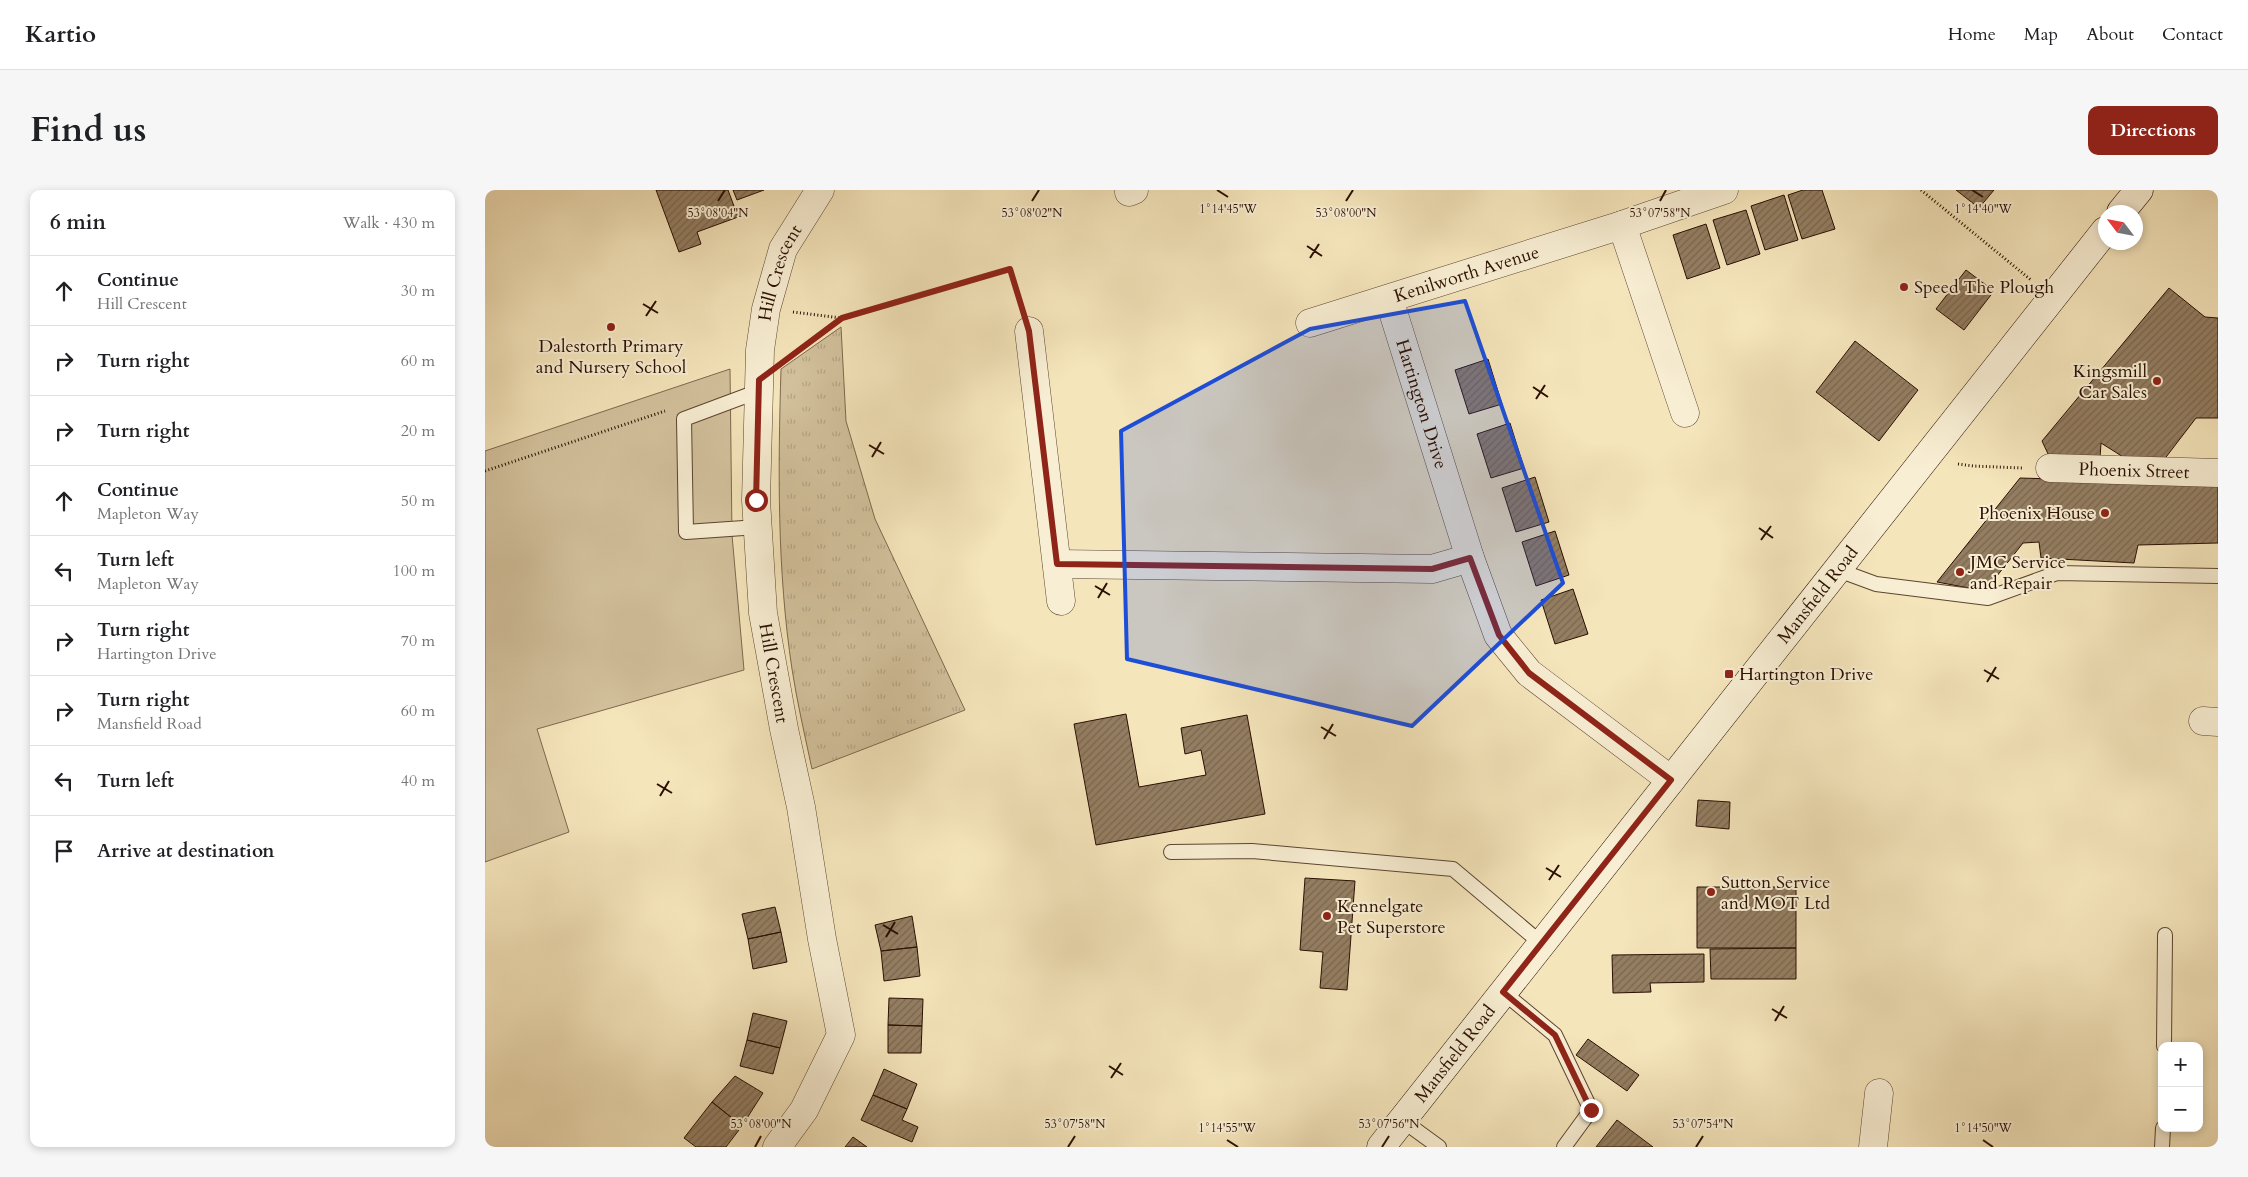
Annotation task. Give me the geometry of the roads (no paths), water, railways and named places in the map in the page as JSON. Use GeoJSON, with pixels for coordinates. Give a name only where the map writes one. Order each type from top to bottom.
{"type":"FeatureCollection","features":[{"type":"Feature","properties":{"kind":"street","name":"Hill Crescent"},"geometry":{"type":"LineString","coordinates":[[777,1147],[804,1110],[841,1035],[822,939],[801,807],[784,729],[763,613],[756,500],[760,350],[766,309],[783,249],[820,190]]}},
{"type":"Feature","properties":{"kind":"street","name":"Kenilworth Avenue"},"geometry":{"type":"LineString","coordinates":[[1311,323],[1622,225],[1724,190]]}},
{"type":"Feature","properties":{"kind":"street"},"geometry":{"type":"LineString","coordinates":[[2127,205],[2139,190]]}},
{"type":"Feature","properties":{"kind":"street"},"geometry":{"type":"LineString","coordinates":[[1622,225],[1685,413]]}},
{"type":"Feature","properties":{"kind":"street","name":"Mansfield Road"},"geometry":{"type":"LineString","coordinates":[[1381,1147],[2098,240]]}},
{"type":"Feature","properties":{"kind":"street","name":"Hartington Drive"},"geometry":{"type":"LineString","coordinates":[[1389,299],[1470,558],[1499,635],[1529,673],[1671,780]]}},
{"type":"Feature","properties":{"kind":"street"},"geometry":{"type":"LineString","coordinates":[[1029,331],[1061,601]]}},
{"type":"Feature","properties":{"kind":"street","name":"Phoenix Street"},"geometry":{"type":"LineString","coordinates":[[2050,468],[2218,473]]}},
{"type":"Feature","properties":{"kind":"street"},"geometry":{"type":"LineString","coordinates":[[1057,564],[1432,569],[1470,558]]}},
{"type":"Feature","properties":{"kind":"street"},"geometry":{"type":"LineString","coordinates":[[1873,1147],[1879,1093]]}},
{"type":"Feature","properties":{"kind":"lane"},"geometry":{"type":"LineString","coordinates":[[758,527],[686,532],[684,419],[759,385]]}},
{"type":"Feature","properties":{"kind":"lane"},"geometry":{"type":"LineString","coordinates":[[1838,570],[1876,584],[1988,598],[2057,573],[2218,576]]}},
{"type":"Feature","properties":{"kind":"lane"},"geometry":{"type":"LineString","coordinates":[[1171,852],[1252,851],[1453,869],[1542,944]]}},
{"type":"Feature","properties":{"kind":"lane"},"geometry":{"type":"LineString","coordinates":[[2164,1042],[2165,934]]}},
{"type":"Feature","properties":{"kind":"lane"},"geometry":{"type":"LineString","coordinates":[[1503,992],[1555,1035],[1591,1110],[1564,1147]]}},
{"type":"Feature","properties":{"kind":"lane"},"geometry":{"type":"LineString","coordinates":[[1401,1120],[1439,1147]]}},
{"type":"Feature","properties":{"kind":"lane"},"geometry":{"type":"LineString","coordinates":[[2162,1147],[2163,1132]]}},
{"type":"Feature","properties":{"kind":"place","name":"Speed The Plough"},"geometry":{"type":"Point","coordinates":[1904,287]}},
{"type":"Feature","properties":{"kind":"place","name":"Dalestorth Primary and Nursery School"},"geometry":{"type":"Point","coordinates":[611,327]}},
{"type":"Feature","properties":{"kind":"place","name":"Kingsmill Car Sales"},"geometry":{"type":"Point","coordinates":[2157,381]}},
{"type":"Feature","properties":{"kind":"place","name":"Phoenix House"},"geometry":{"type":"Point","coordinates":[2105,513]}},
{"type":"Feature","properties":{"kind":"place","name":"JMC Service and Repair"},"geometry":{"type":"Point","coordinates":[1960,572]}},
{"type":"Feature","properties":{"kind":"place","name":"Hartington Drive"},"geometry":{"type":"Point","coordinates":[1729,674]}},
{"type":"Feature","properties":{"kind":"place","name":"Sutton Service and MOT Ltd"},"geometry":{"type":"Point","coordinates":[1711,892]}},
{"type":"Feature","properties":{"kind":"place","name":"Kennelgate Pet Superstore"},"geometry":{"type":"Point","coordinates":[1327,916]}}]}
